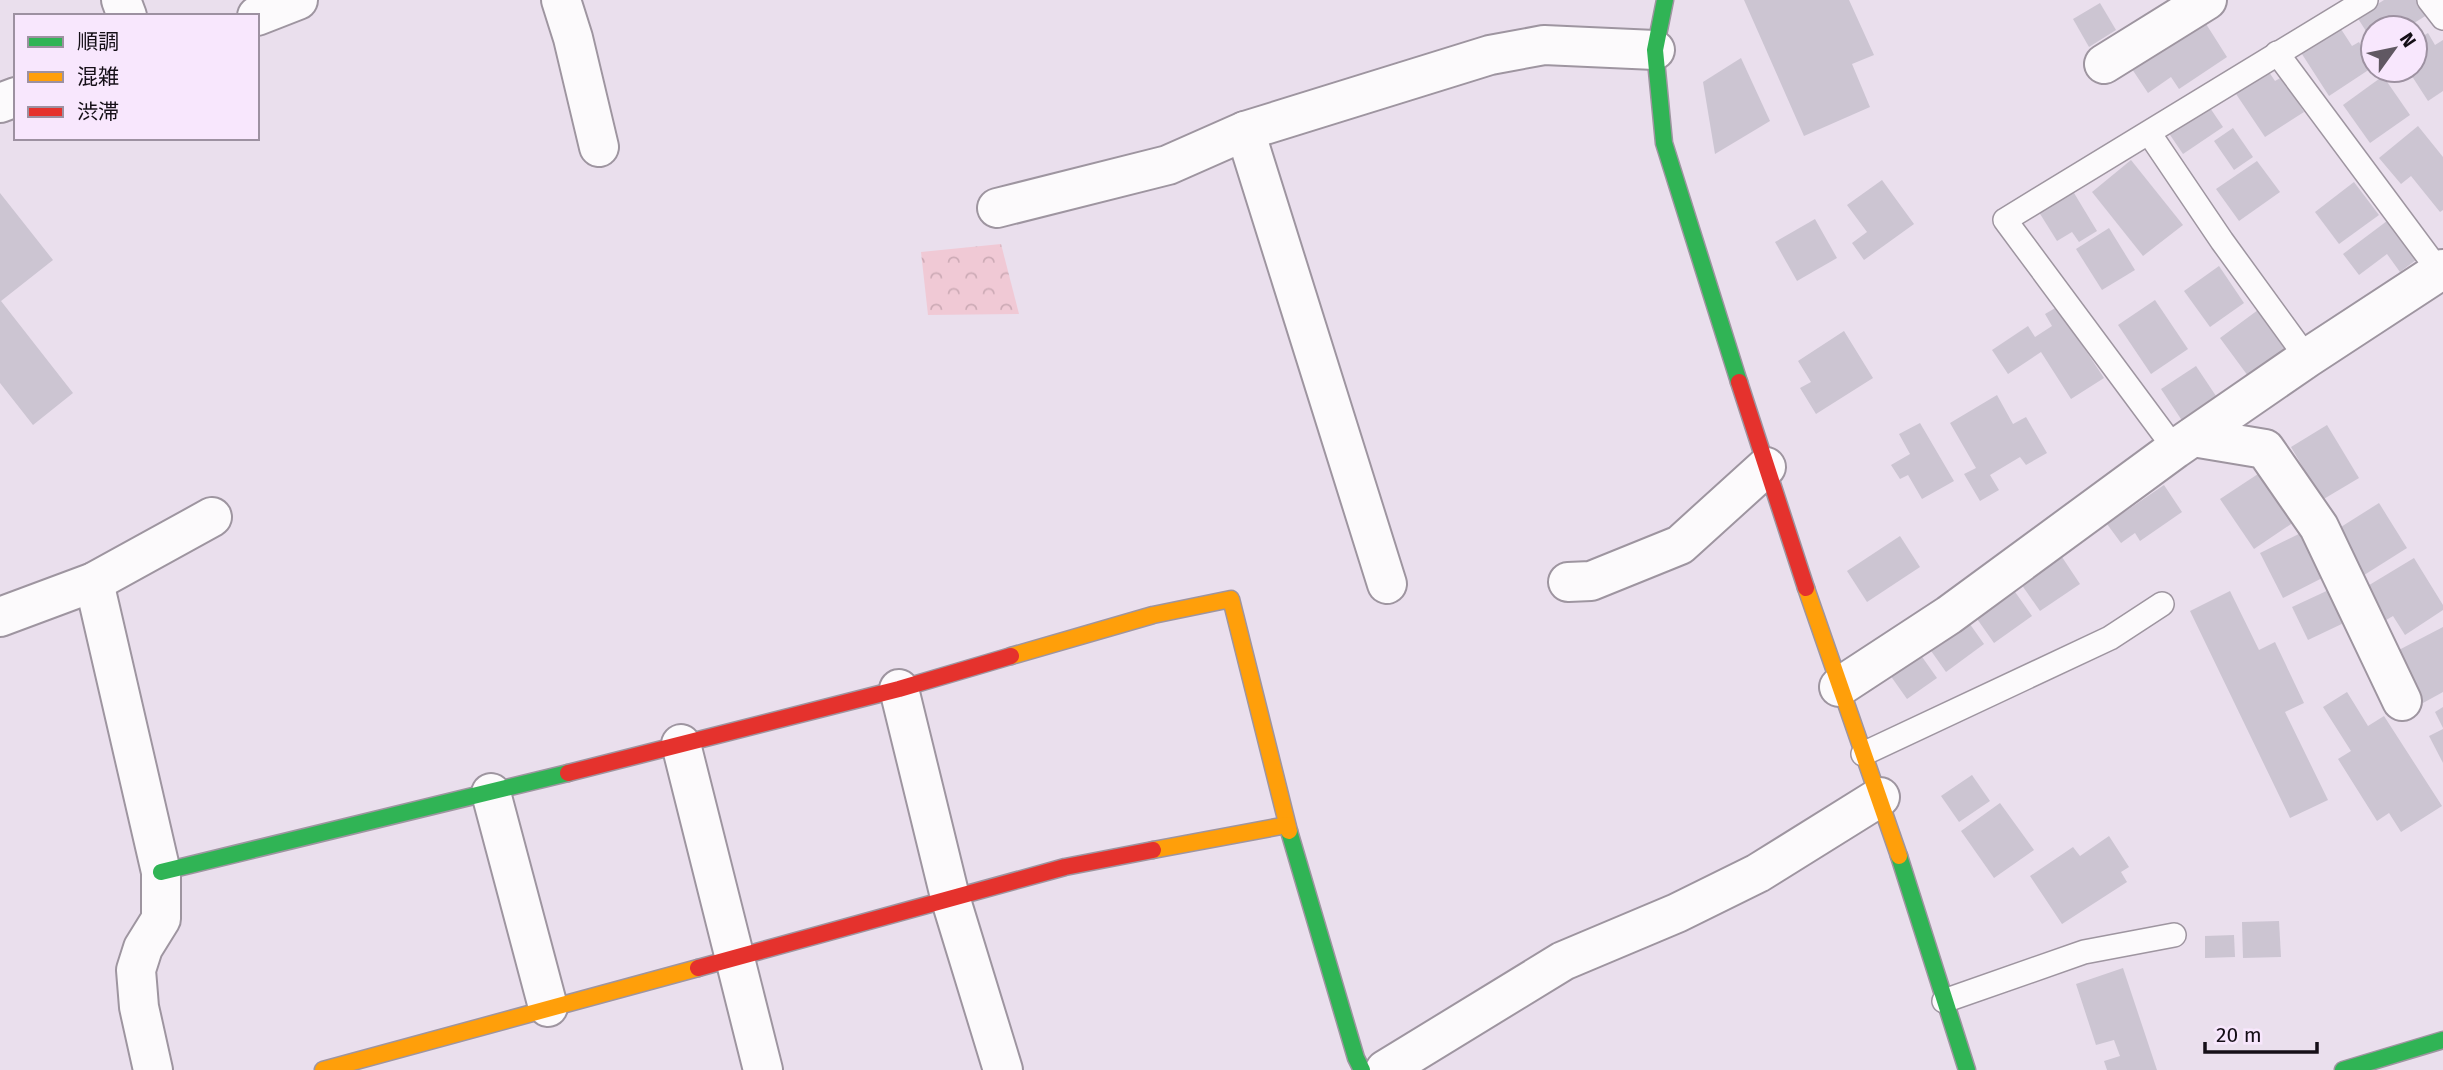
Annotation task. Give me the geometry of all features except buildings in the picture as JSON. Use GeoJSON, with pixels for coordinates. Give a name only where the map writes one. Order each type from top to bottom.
{"type":"FeatureCollection","features":[{"type":"Feature","properties":{"kind":"street"},"geometry":{"type":"LineString","coordinates":[[259,15],[298,0]]}},
{"type":"Feature","properties":{"kind":"street"},"geometry":{"type":"LineString","coordinates":[[561,0],[573,38],[599,147]]}},
{"type":"Feature","properties":{"kind":"street"},"geometry":{"type":"LineString","coordinates":[[1665,0],[1655,50],[1664,143],[1671,171],[1766,467],[1839,687],[1880,797],[1968,1070]]}},
{"type":"Feature","properties":{"kind":"street"},"geometry":{"type":"LineString","coordinates":[[2104,64],[2207,0]]}},
{"type":"Feature","properties":{"kind":"street"},"geometry":{"type":"LineString","coordinates":[[998,208],[1168,165],[1245,131],[1490,55],[1544,45],[1655,50]]}},
{"type":"Feature","properties":{"kind":"street"},"geometry":{"type":"LineString","coordinates":[[1245,131],[1387,584]]}},
{"type":"Feature","properties":{"kind":"street"},"geometry":{"type":"LineString","coordinates":[[1839,687],[1949,615],[2184,443],[2441,270]]}},
{"type":"Feature","properties":{"kind":"street"},"geometry":{"type":"LineString","coordinates":[[2184,443],[2265,449],[2319,527],[2402,701]]}},
{"type":"Feature","properties":{"kind":"street"},"geometry":{"type":"LineString","coordinates":[[1568,582],[1591,581],[1680,545],[1766,467]]}},
{"type":"Feature","properties":{"kind":"street"},"geometry":{"type":"LineString","coordinates":[[0,617],[94,582],[212,517]]}},
{"type":"Feature","properties":{"kind":"street"},"geometry":{"type":"LineString","coordinates":[[94,582],[161,872],[161,919],[143,948],[136,970],[139,1007],[153,1070]]}},
{"type":"Feature","properties":{"kind":"street"},"geometry":{"type":"LineString","coordinates":[[161,872],[491,793],[899,689],[1153,615],[1231,599],[1287,825],[1356,1058],[1362,1070]]}},
{"type":"Feature","properties":{"kind":"street"},"geometry":{"type":"LineString","coordinates":[[899,689],[950,897],[1003,1070]]}},
{"type":"Feature","properties":{"kind":"street"},"geometry":{"type":"LineString","coordinates":[[681,744],[763,1070]]}},
{"type":"Feature","properties":{"kind":"street"},"geometry":{"type":"LineString","coordinates":[[491,793],[548,1007]]}},
{"type":"Feature","properties":{"kind":"street"},"geometry":{"type":"LineString","coordinates":[[1385,1070],[1563,961],[1677,913],[1758,873],[1880,797]]}},
{"type":"Feature","properties":{"kind":"street"},"geometry":{"type":"LineString","coordinates":[[323,1070],[1065,867],[1287,825]]}},
{"type":"Feature","properties":{"kind":"street"},"geometry":{"type":"LineString","coordinates":[[2343,1070],[2443,1040]]}},
{"type":"Feature","properties":{"kind":"lane"},"geometry":{"type":"LineString","coordinates":[[2184,443],[2005,220],[2366,0]]}},
{"type":"Feature","properties":{"kind":"lane"},"geometry":{"type":"LineString","coordinates":[[2429,0],[2443,19]]}},
{"type":"Feature","properties":{"kind":"lane"},"geometry":{"type":"LineString","coordinates":[[2277,53],[2441,270]]}},
{"type":"Feature","properties":{"kind":"lane"},"geometry":{"type":"LineString","coordinates":[[2149,133],[2222,241],[2307,358]]}},
{"type":"Feature","properties":{"kind":"lane"},"geometry":{"type":"LineString","coordinates":[[1863,754],[2110,638],[2162,604]]}},
{"type":"Feature","properties":{"kind":"lane"},"geometry":{"type":"LineString","coordinates":[[1944,1001],[2084,953],[2174,934]]}},
{"type":"Feature","properties":{"kind":"green space"},"geometry":{"type":"Polygon","coordinates":[[[1001,244],[1019,314],[928,315],[921,252],[1001,244]]]}},
{"type":"Feature","properties":{"kind":"traffic: fast"},"geometry":{"type":"LineString","coordinates":[[1665,0],[1655,50],[1664,143],[1739,382]]}},
{"type":"Feature","properties":{"kind":"traffic: fast"},"geometry":{"type":"LineString","coordinates":[[161,872],[568,773]]}},
{"type":"Feature","properties":{"kind":"traffic: fast"},"geometry":{"type":"LineString","coordinates":[[1289,831],[1356,1058],[1362,1070]]}},
{"type":"Feature","properties":{"kind":"traffic: fast"},"geometry":{"type":"LineString","coordinates":[[1899,856],[1967,1070]]}},
{"type":"Feature","properties":{"kind":"traffic: fast"},"geometry":{"type":"LineString","coordinates":[[2343,1070],[2443,1040]]}},
{"type":"Feature","properties":{"kind":"traffic: slow"},"geometry":{"type":"LineString","coordinates":[[1806,588],[1899,856]]}},
{"type":"Feature","properties":{"kind":"traffic: slow"},"geometry":{"type":"LineString","coordinates":[[1011,656],[1153,615],[1231,599],[1289,831]]}},
{"type":"Feature","properties":{"kind":"traffic: slow"},"geometry":{"type":"LineString","coordinates":[[1153,850],[1287,825]]}},
{"type":"Feature","properties":{"kind":"traffic: slow"},"geometry":{"type":"LineString","coordinates":[[323,1070],[698,968]]}},
{"type":"Feature","properties":{"kind":"traffic: jam"},"geometry":{"type":"LineString","coordinates":[[1739,382],[1806,588]]}},
{"type":"Feature","properties":{"kind":"traffic: jam"},"geometry":{"type":"LineString","coordinates":[[568,773],[899,689],[1011,656]]}},
{"type":"Feature","properties":{"kind":"traffic: jam"},"geometry":{"type":"LineString","coordinates":[[698,968],[1065,867],[1153,850]]}}]}
